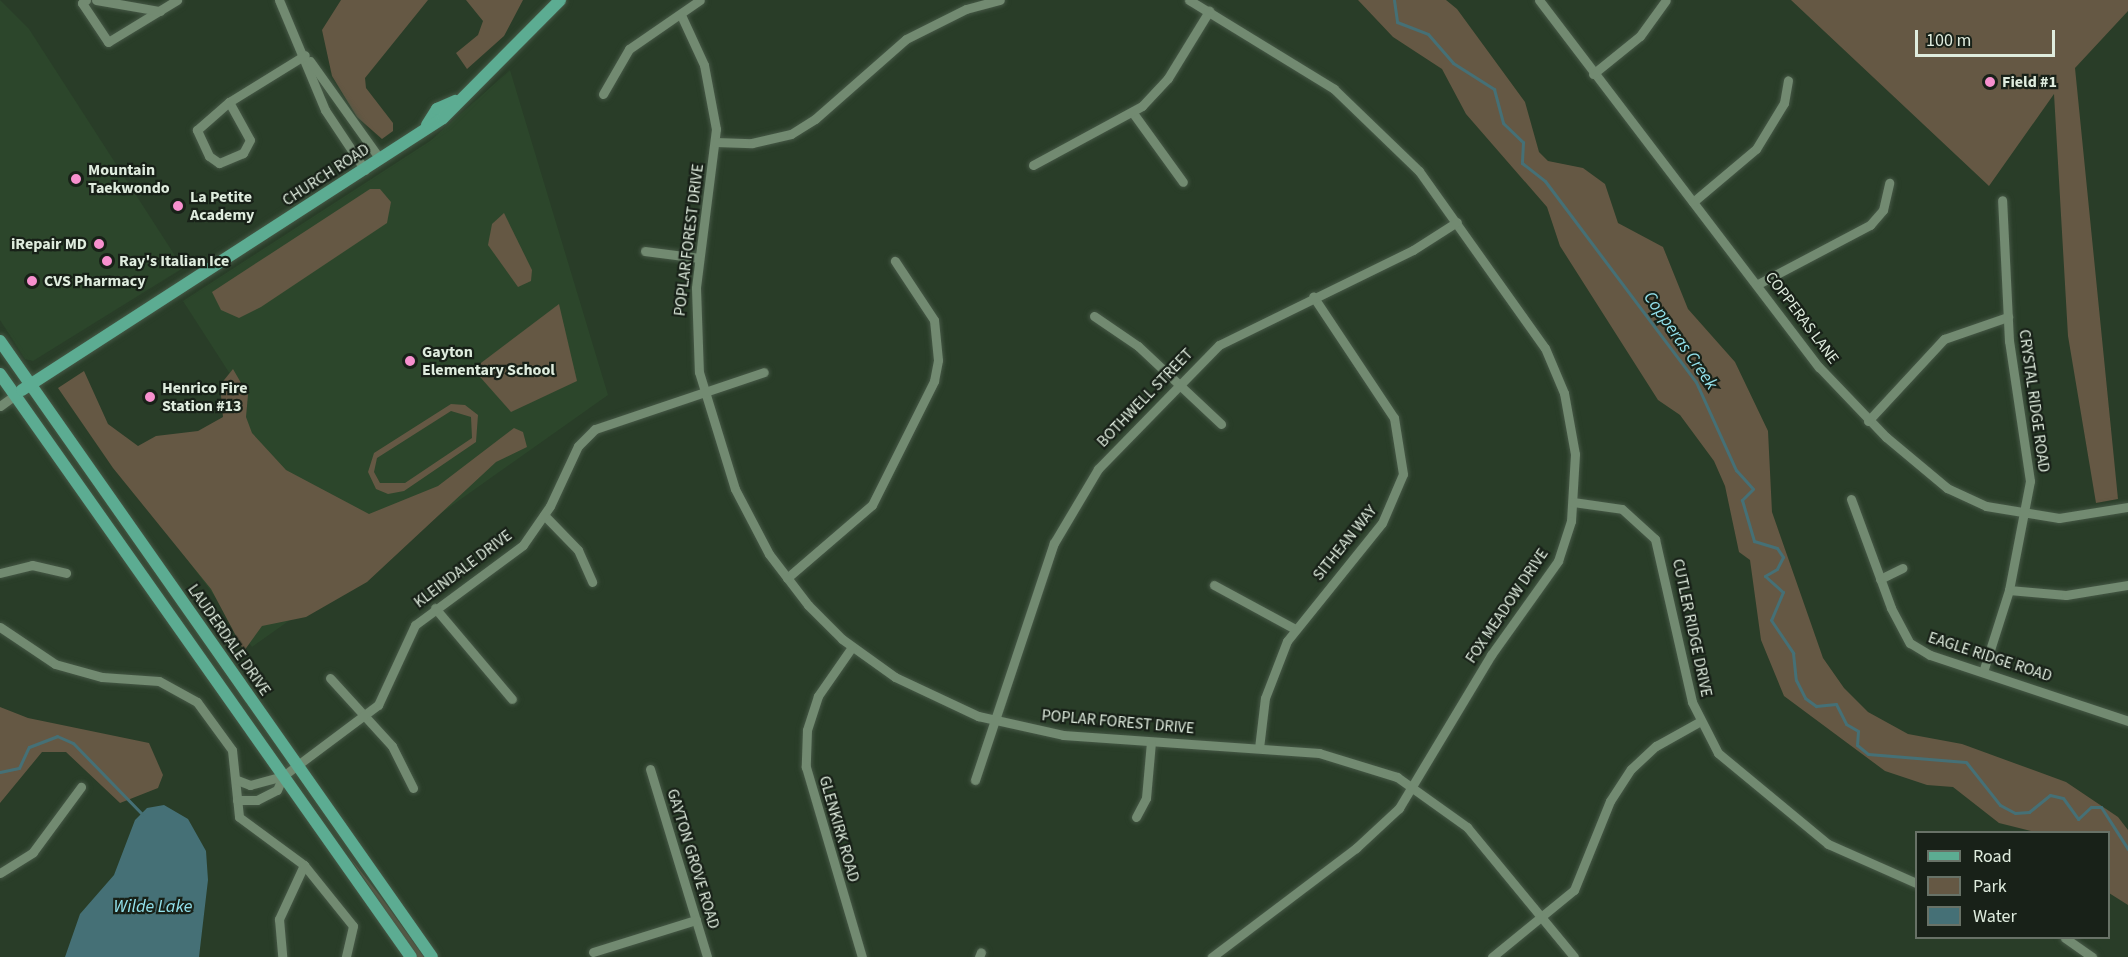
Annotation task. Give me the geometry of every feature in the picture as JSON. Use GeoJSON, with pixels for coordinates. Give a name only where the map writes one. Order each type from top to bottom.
{"type":"FeatureCollection","features":[{"type":"Feature","properties":{"kind":"main road","name":"CHURCH ROAD"},"geometry":{"type":"LineString","coordinates":[[15,395],[365,170],[427,125],[436,109],[456,100],[560,0]]}},
{"type":"Feature","properties":{"kind":"main road","name":"LAUDERDALE DRIVE"},"geometry":{"type":"LineString","coordinates":[[0,341],[431,954]]}},
{"type":"Feature","properties":{"kind":"main road","name":"LAUDERDALE DRIVE"},"geometry":{"type":"LineString","coordinates":[[0,374],[411,957]]}},
{"type":"Feature","properties":{"kind":"street"},"geometry":{"type":"LineString","coordinates":[[86,0],[82,3],[108,42],[177,0]]}},
{"type":"Feature","properties":{"kind":"street"},"geometry":{"type":"LineString","coordinates":[[96,0],[160,11]]}},
{"type":"Feature","properties":{"kind":"street"},"geometry":{"type":"LineString","coordinates":[[279,0],[305,55],[325,110],[365,170]]}},
{"type":"Feature","properties":{"kind":"street"},"geometry":{"type":"LineString","coordinates":[[603,94],[628,49],[700,0]]}},
{"type":"Feature","properties":{"kind":"street"},"geometry":{"type":"LineString","coordinates":[[715,142],[752,143],[790,134],[815,119],[906,39],[957,13],[1000,0]]}},
{"type":"Feature","properties":{"kind":"street","name":"FOX MEADOW DRIVE"},"geometry":{"type":"LineString","coordinates":[[1189,0],[1304,68],[1365,114],[1419,171],[1538,336],[1555,369],[1573,430],[1573,502],[1558,561],[1491,655],[1413,786],[1367,840],[1212,957]]}},
{"type":"Feature","properties":{"kind":"street","name":"COPPERAS LANE"},"geometry":{"type":"LineString","coordinates":[[1539,0],[1593,74],[1693,202],[1868,421],[1947,488],[1986,506],[2026,515],[2059,518],[2128,507]]}},
{"type":"Feature","properties":{"kind":"street"},"geometry":{"type":"LineString","coordinates":[[1593,74],[1640,36],[1666,0]]}},
{"type":"Feature","properties":{"kind":"street"},"geometry":{"type":"LineString","coordinates":[[1034,165],[1133,113],[1168,78],[1209,11]]}},
{"type":"Feature","properties":{"kind":"street","name":"POPLAR FOREST DRIVE"},"geometry":{"type":"LineString","coordinates":[[681,15],[707,74],[715,142],[699,258],[694,332],[704,391],[735,489],[787,578],[852,647],[917,689],[995,721],[1063,735],[1258,748],[1340,757],[1413,786],[1467,827],[1541,920],[1574,957]]}},
{"type":"Feature","properties":{"kind":"street"},"geometry":{"type":"LineString","coordinates":[[230,102],[250,140],[243,153],[219,163],[200,143],[197,130],[230,102],[305,55]]}},
{"type":"Feature","properties":{"kind":"street"},"geometry":{"type":"LineString","coordinates":[[305,55],[380,159]]}},
{"type":"Feature","properties":{"kind":"street"},"geometry":{"type":"LineString","coordinates":[[1693,202],[1760,144],[1784,103],[1788,80]]}},
{"type":"Feature","properties":{"kind":"street"},"geometry":{"type":"LineString","coordinates":[[1133,113],[1183,182]]}},
{"type":"Feature","properties":{"kind":"street"},"geometry":{"type":"LineString","coordinates":[[1758,284],[1870,225],[1883,210],[1889,183]]}},
{"type":"Feature","properties":{"kind":"street","name":"CRYSTAL RIDGE ROAD"},"geometry":{"type":"LineString","coordinates":[[1983,672],[2009,590],[2026,515],[2030,470],[2008,317],[2002,200]]}},
{"type":"Feature","properties":{"kind":"street","name":"BOTHWELL STREET"},"geometry":{"type":"LineString","coordinates":[[975,780],[1067,514],[1098,469],[1178,384],[1239,331],[1413,250],[1457,222]]}},
{"type":"Feature","properties":{"kind":"street"},"geometry":{"type":"LineString","coordinates":[[645,251],[699,258]]}},
{"type":"Feature","properties":{"kind":"street"},"geometry":{"type":"LineString","coordinates":[[787,578],[849,530],[872,505],[934,381],[938,360],[934,320],[895,261]]}},
{"type":"Feature","properties":{"kind":"street","name":"SITHEAN WAY"},"geometry":{"type":"LineString","coordinates":[[1258,748],[1269,681],[1295,629],[1392,509],[1404,460],[1394,418],[1313,296]]}},
{"type":"Feature","properties":{"kind":"street"},"geometry":{"type":"LineString","coordinates":[[1094,316],[1138,346],[1221,424]]}},
{"type":"Feature","properties":{"kind":"street"},"geometry":{"type":"LineString","coordinates":[[1868,421],[1944,339],[2008,317]]}},
{"type":"Feature","properties":{"kind":"street","name":"KLEINDALE DRIVE"},"geometry":{"type":"LineString","coordinates":[[237,780],[250,785],[283,776],[367,715],[387,692],[410,632],[435,608],[511,555],[544,515],[578,446],[595,429],[764,372]]}},
{"type":"Feature","properties":{"kind":"street","name":"CHURCH ROAD"},"geometry":{"type":"LineString","coordinates":[[0,406],[15,395]]}},
{"type":"Feature","properties":{"kind":"street","name":"EAGLE RIDGE ROAD"},"geometry":{"type":"LineString","coordinates":[[1851,499],[1880,579],[1910,643],[1983,672],[2128,721]]}},
{"type":"Feature","properties":{"kind":"street","name":"CUTLER RIDGE DRIVE"},"geometry":{"type":"LineString","coordinates":[[1573,502],[1622,509],[1655,540],[1699,722],[1736,772],[1808,829],[1842,852],[1915,882]]}},
{"type":"Feature","properties":{"kind":"street"},"geometry":{"type":"LineString","coordinates":[[544,515],[579,550],[592,582]]}},
{"type":"Feature","properties":{"kind":"street"},"geometry":{"type":"LineString","coordinates":[[0,573],[32,565],[66,573]]}},
{"type":"Feature","properties":{"kind":"street"},"geometry":{"type":"LineString","coordinates":[[1880,579],[1903,568]]}},
{"type":"Feature","properties":{"kind":"street"},"geometry":{"type":"LineString","coordinates":[[1214,585],[1295,629]]}},
{"type":"Feature","properties":{"kind":"street"},"geometry":{"type":"LineString","coordinates":[[2009,590],[2066,596],[2128,585]]}},
{"type":"Feature","properties":{"kind":"street"},"geometry":{"type":"LineString","coordinates":[[435,608],[512,699]]}},
{"type":"Feature","properties":{"kind":"street"},"geometry":{"type":"LineString","coordinates":[[0,627],[28,649],[69,669],[159,681],[186,693],[224,734],[237,780],[237,800],[243,822],[304,865],[353,927],[346,957]]}},
{"type":"Feature","properties":{"kind":"street","name":"GLENKIRK ROAD"},"geometry":{"type":"LineString","coordinates":[[852,647],[818,696],[807,730],[806,767],[862,957]]}},
{"type":"Feature","properties":{"kind":"street"},"geometry":{"type":"LineString","coordinates":[[330,678],[367,715],[392,746],[412,788]]}},
{"type":"Feature","properties":{"kind":"street"},"geometry":{"type":"LineString","coordinates":[[1491,957],[1541,920],[1582,878],[1610,801],[1631,769],[1656,746],[1699,722]]}},
{"type":"Feature","properties":{"kind":"street"},"geometry":{"type":"LineString","coordinates":[[1136,817],[1146,798],[1151,742]]}},
{"type":"Feature","properties":{"kind":"street","name":"GAYTON GROVE ROAD"},"geometry":{"type":"LineString","coordinates":[[650,769],[707,957]]}},
{"type":"Feature","properties":{"kind":"street","name":"KLEINDALE DRIVE"},"geometry":{"type":"LineString","coordinates":[[237,800],[257,800],[278,790],[283,776]]}},
{"type":"Feature","properties":{"kind":"street"},"geometry":{"type":"LineString","coordinates":[[0,873],[40,844],[81,787]]}},
{"type":"Feature","properties":{"kind":"street"},"geometry":{"type":"LineString","coordinates":[[282,957],[279,919],[304,865]]}},
{"type":"Feature","properties":{"kind":"street"},"geometry":{"type":"LineString","coordinates":[[593,952],[696,920]]}},
{"type":"Feature","properties":{"kind":"street"},"geometry":{"type":"LineString","coordinates":[[2067,939],[2091,957]]}},
{"type":"Feature","properties":{"kind":"shaded area"},"geometry":{"type":"Polygon","coordinates":[[[0,0],[29,29],[183,268],[33,361],[25,359],[0,320],[0,0]]]}},
{"type":"Feature","properties":{"kind":"shaded area","name":"Gayton Elementary School"},"geometry":{"type":"Polygon","coordinates":[[[510,70],[608,395],[252,647],[127,478],[248,402],[183,301],[430,141],[510,70]]]}},
{"type":"Feature","properties":{"kind":"green space"},"geometry":{"type":"Polygon","coordinates":[[[341,0],[428,0],[365,78],[366,88],[393,123],[393,131],[382,139],[357,117],[332,76],[322,30],[341,0]]]}},
{"type":"Feature","properties":{"kind":"green space"},"geometry":{"type":"Polygon","coordinates":[[[466,0],[523,0],[504,36],[467,69],[456,53],[478,35],[483,21],[466,0]]]}},
{"type":"Feature","properties":{"kind":"green space"},"geometry":{"type":"Polygon","coordinates":[[[1358,0],[1446,0],[1457,9],[1525,102],[1539,152],[1548,161],[1583,168],[1605,184],[1618,223],[1663,247],[1688,309],[1735,362],[1768,431],[1772,512],[1823,658],[1844,688],[1868,712],[1908,734],[1962,744],[2066,782],[2118,817],[2128,830],[2128,905],[2110,894],[2110,831],[2031,831],[1999,823],[1953,787],[1927,785],[1885,771],[1784,696],[1761,640],[1750,560],[1739,552],[1725,486],[1714,461],[1680,415],[1658,400],[1560,246],[1547,207],[1466,114],[1442,69],[1393,37],[1358,0]]]}},
{"type":"Feature","properties":{"kind":"green space"},"geometry":{"type":"Polygon","coordinates":[[[1791,0],[2128,0],[2128,11],[2075,68],[2118,499],[2096,503],[2068,336],[2054,94],[1989,186],[1791,0]]]}},
{"type":"Feature","properties":{"kind":"green space"},"geometry":{"type":"Polygon","coordinates":[[[370,189],[380,189],[391,202],[387,223],[261,307],[239,318],[221,310],[212,292],[370,189]]]}},
{"type":"Feature","properties":{"kind":"green space"},"geometry":{"type":"Polygon","coordinates":[[[504,213],[532,270],[531,281],[518,287],[488,245],[492,224],[504,213]]]}},
{"type":"Feature","properties":{"kind":"green space"},"geometry":{"type":"Polygon","coordinates":[[[559,304],[577,381],[511,412],[473,369],[559,304]]]}},
{"type":"Feature","properties":{"kind":"green space"},"geometry":{"type":"Polygon","coordinates":[[[233,369],[248,395],[246,417],[252,433],[286,470],[369,514],[438,486],[514,428],[523,432],[527,447],[496,462],[367,582],[306,617],[262,626],[244,651],[211,589],[113,468],[58,388],[84,371],[108,424],[138,446],[156,436],[198,431],[223,417],[220,385],[233,369]]]}},
{"type":"Feature","properties":{"kind":"green space"},"geometry":{"type":"Polygon","coordinates":[[[451,404],[465,405],[478,415],[476,442],[404,491],[388,494],[376,489],[368,472],[374,453],[451,404]],[[451,411],[377,458],[374,472],[380,483],[405,483],[472,438],[471,417],[451,411]]]}},
{"type":"Feature","properties":{"kind":"green space"},"geometry":{"type":"Polygon","coordinates":[[[0,707],[28,718],[149,743],[163,775],[158,788],[120,803],[66,752],[42,752],[0,803],[0,707]]]}},
{"type":"Feature","properties":{"kind":"green space"},"geometry":{"type":"Polygon","coordinates":[[[348,855],[381,897],[424,957],[417,957],[348,855]]]}},
{"type":"Feature","properties":{"kind":"water","name":"Wilde Lake"},"geometry":{"type":"Polygon","coordinates":[[[164,805],[188,819],[206,851],[208,880],[199,957],[65,957],[80,914],[114,875],[135,820],[147,808],[164,805]]]}},
{"type":"Feature","properties":{"kind":"waterway","name":"Copperas Creek"},"geometry":{"type":"LineString","coordinates":[[1394,0],[1397,22],[1428,34],[1453,63],[1494,89],[1503,123],[1523,142],[1522,163],[1545,181],[1696,382],[1736,470],[1753,489],[1742,500],[1754,541],[1777,548],[1783,557],[1777,569],[1765,576],[1783,592],[1771,620],[1793,653],[1796,680],[1805,698],[1816,706],[1836,704],[1846,724],[1858,731],[1857,745],[1868,754],[1966,762],[2000,805],[2015,813],[2029,812],[2050,795],[2063,798],[2078,819],[2091,807],[2101,807],[2128,849]]}},
{"type":"Feature","properties":{"kind":"waterway"},"geometry":{"type":"LineString","coordinates":[[0,772],[19,768],[29,747],[57,736],[73,743],[142,814]]}},
{"type":"Feature","properties":{"kind":"place","name":"Field #1"},"geometry":{"type":"Point","coordinates":[1990,82]}},
{"type":"Feature","properties":{"kind":"place","name":"Mountain Taekwondo"},"geometry":{"type":"Point","coordinates":[76,179]}},
{"type":"Feature","properties":{"kind":"place","name":"La Petite Academy"},"geometry":{"type":"Point","coordinates":[178,206]}},
{"type":"Feature","properties":{"kind":"place","name":"iRepair MD"},"geometry":{"type":"Point","coordinates":[99,244]}},
{"type":"Feature","properties":{"kind":"place","name":"Ray's Italian Ice"},"geometry":{"type":"Point","coordinates":[107,261]}},
{"type":"Feature","properties":{"kind":"place","name":"CVS Pharmacy"},"geometry":{"type":"Point","coordinates":[32,281]}},
{"type":"Feature","properties":{"kind":"place","name":"Gayton Elementary School"},"geometry":{"type":"Point","coordinates":[410,361]}},
{"type":"Feature","properties":{"kind":"place","name":"Henrico Fire Station #13"},"geometry":{"type":"Point","coordinates":[150,397]}}]}
